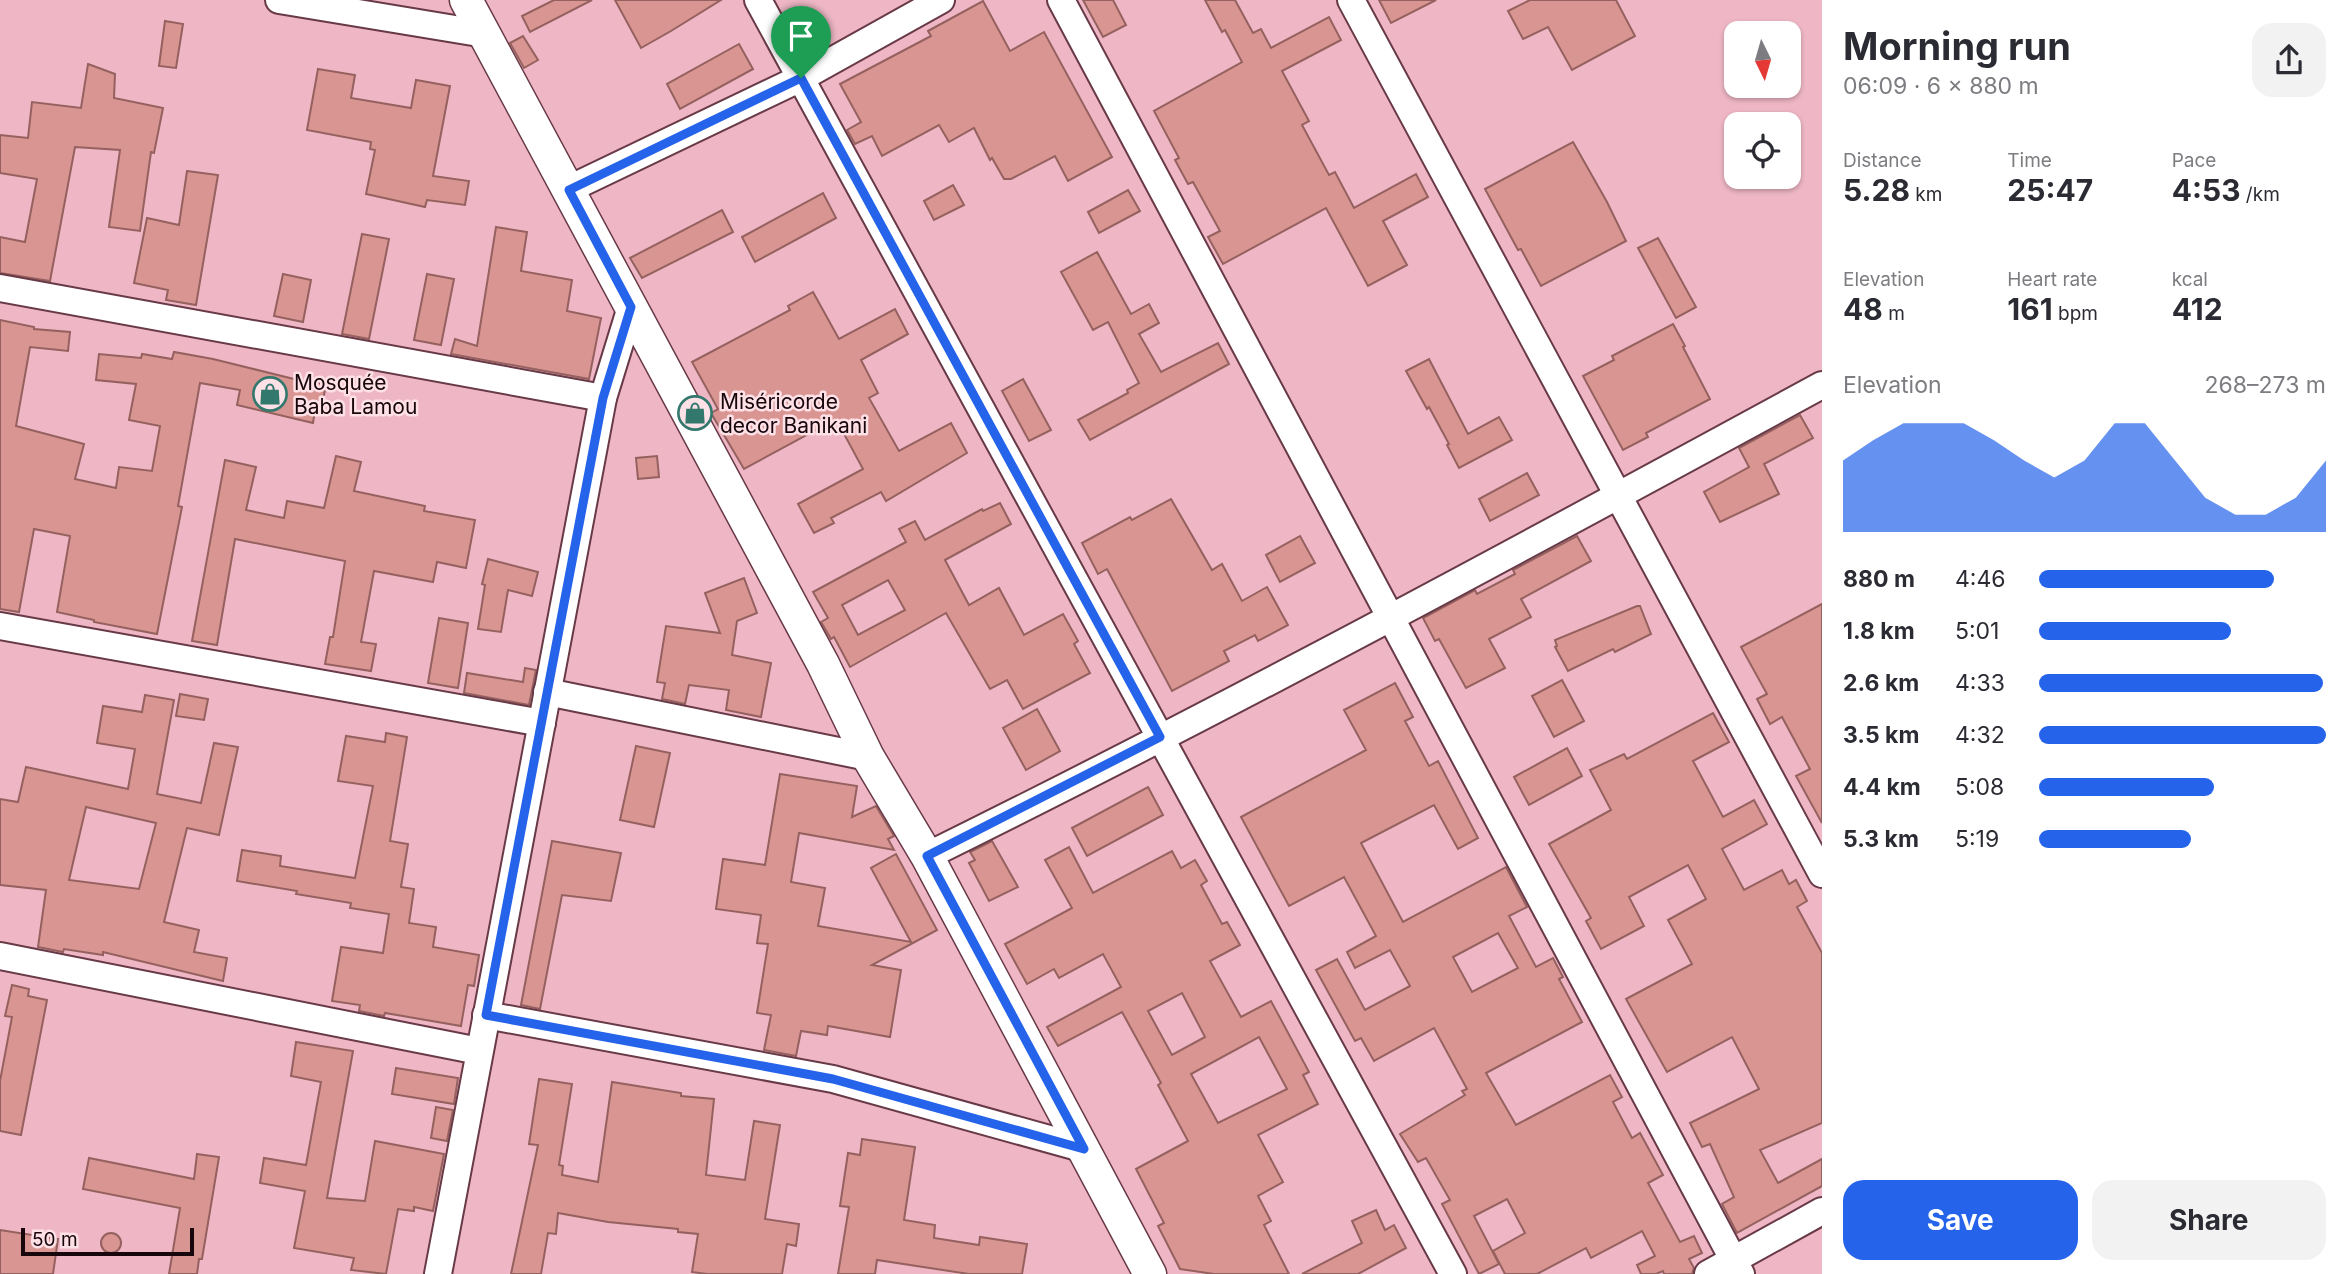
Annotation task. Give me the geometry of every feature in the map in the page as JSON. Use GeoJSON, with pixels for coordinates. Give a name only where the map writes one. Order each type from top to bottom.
{"type":"FeatureCollection","features":[{"type":"Feature","properties":{"kind":"street"},"geometry":{"type":"LineString","coordinates":[[279,0],[485,34]]}},
{"type":"Feature","properties":{"kind":"street"},"geometry":{"type":"LineString","coordinates":[[466,0],[823,664],[869,757],[927,856],[1150,1274]]}},
{"type":"Feature","properties":{"kind":"street"},"geometry":{"type":"LineString","coordinates":[[758,0],[1453,1274]]}},
{"type":"Feature","properties":{"kind":"street"},"geometry":{"type":"LineString","coordinates":[[569,190],[801,78],[941,0]]}},
{"type":"Feature","properties":{"kind":"street"},"geometry":{"type":"LineString","coordinates":[[1060,0],[1737,1267]]}},
{"type":"Feature","properties":{"kind":"street"},"geometry":{"type":"LineString","coordinates":[[1351,0],[1822,874]]}},
{"type":"Feature","properties":{"kind":"street"},"geometry":{"type":"LineString","coordinates":[[0,288],[603,398]]}},
{"type":"Feature","properties":{"kind":"street"},"geometry":{"type":"LineString","coordinates":[[438,1274],[603,398],[631,307]]}},
{"type":"Feature","properties":{"kind":"street"},"geometry":{"type":"LineString","coordinates":[[927,856],[1390,617],[1822,385]]}},
{"type":"Feature","properties":{"kind":"street"},"geometry":{"type":"LineString","coordinates":[[0,626],[541,723]]}},
{"type":"Feature","properties":{"kind":"street"},"geometry":{"type":"LineString","coordinates":[[547,692],[869,757]]}},
{"type":"Feature","properties":{"kind":"street"},"geometry":{"type":"LineString","coordinates":[[0,956],[480,1051]]}},
{"type":"Feature","properties":{"kind":"street"},"geometry":{"type":"LineString","coordinates":[[486,1015],[833,1079],[1084,1149]]}},
{"type":"Feature","properties":{"kind":"street"},"geometry":{"type":"LineString","coordinates":[[1708,1274],[1737,1267],[1822,1211]]}},
{"type":"Feature","properties":{"kind":"building"},"geometry":{"type":"Polygon","coordinates":[[[554,0],[592,0],[530,32],[522,16],[554,0]]]}},
{"type":"Feature","properties":{"kind":"building"},"geometry":{"type":"Polygon","coordinates":[[[615,0],[721,0],[641,48],[615,0]]]}},
{"type":"Feature","properties":{"kind":"building"},"geometry":{"type":"Polygon","coordinates":[[[1083,0],[1113,0],[1126,25],[1103,37],[1083,0]]]}},
{"type":"Feature","properties":{"kind":"building"},"geometry":{"type":"Polygon","coordinates":[[[1205,0],[1235,0],[1253,33],[1261,29],[1271,48],[1329,17],[1341,40],[1282,71],[1309,121],[1302,125],[1329,175],[1335,172],[1354,208],[1416,174],[1428,197],[1383,221],[1407,265],[1368,286],[1326,208],[1223,264],[1208,237],[1220,231],[1193,182],[1188,184],[1175,160],[1179,158],[1154,111],[1242,62],[1205,0]]]}},
{"type":"Feature","properties":{"kind":"building"},"geometry":{"type":"Polygon","coordinates":[[[1379,0],[1436,0],[1391,23],[1379,0]]]}},
{"type":"Feature","properties":{"kind":"building"},"geometry":{"type":"Polygon","coordinates":[[[1530,0],[1616,0],[1635,36],[1572,70],[1548,27],[1523,39],[1508,11],[1530,0]]]}},
{"type":"Feature","properties":{"kind":"building"},"geometry":{"type":"Polygon","coordinates":[[[983,1],[1010,51],[1044,32],[1112,157],[1068,181],[1055,156],[1011,179],[1004,179],[992,158],[990,160],[974,128],[949,142],[939,125],[882,156],[872,136],[855,144],[847,130],[861,122],[840,84],[931,36],[928,31],[983,1]]]}},
{"type":"Feature","properties":{"kind":"building"},"geometry":{"type":"Polygon","coordinates":[[[165,21],[183,24],[176,68],[159,66],[165,21]]]}},
{"type":"Feature","properties":{"kind":"building"},"geometry":{"type":"Polygon","coordinates":[[[523,36],[538,60],[524,68],[510,43],[523,36]]]}},
{"type":"Feature","properties":{"kind":"building"},"geometry":{"type":"Polygon","coordinates":[[[739,44],[753,69],[680,109],[667,84],[739,44]]]}},
{"type":"Feature","properties":{"kind":"building"},"geometry":{"type":"Polygon","coordinates":[[[88,64],[115,74],[114,98],[163,108],[154,153],[151,152],[140,231],[109,227],[120,150],[75,147],[50,281],[0,273],[0,237],[25,242],[37,179],[0,173],[0,135],[28,138],[32,102],[81,108],[88,64]]]}},
{"type":"Feature","properties":{"kind":"building"},"geometry":{"type":"Polygon","coordinates":[[[318,69],[355,75],[351,98],[411,108],[416,80],[450,86],[433,176],[469,181],[465,205],[427,200],[425,207],[366,194],[375,150],[370,149],[371,142],[307,130],[318,69]]]}},
{"type":"Feature","properties":{"kind":"building"},"geometry":{"type":"Polygon","coordinates":[[[1573,142],[1626,241],[1541,286],[1485,189],[1573,142]]]}},
{"type":"Feature","properties":{"kind":"building"},"geometry":{"type":"Polygon","coordinates":[[[187,171],[218,175],[196,305],[166,300],[168,290],[134,283],[147,218],[179,225],[187,171]]]}},
{"type":"Feature","properties":{"kind":"building"},"geometry":{"type":"Polygon","coordinates":[[[953,185],[964,205],[934,220],[924,201],[953,185]]]}},
{"type":"Feature","properties":{"kind":"building"},"geometry":{"type":"Polygon","coordinates":[[[1128,190],[1140,211],[1099,233],[1088,212],[1128,190]]]}},
{"type":"Feature","properties":{"kind":"building"},"geometry":{"type":"Polygon","coordinates":[[[823,193],[836,218],[755,262],[742,237],[823,193]]]}},
{"type":"Feature","properties":{"kind":"building"},"geometry":{"type":"Polygon","coordinates":[[[722,210],[733,232],[642,278],[630,258],[722,210]]]}},
{"type":"Feature","properties":{"kind":"building"},"geometry":{"type":"Polygon","coordinates":[[[496,227],[527,232],[521,271],[572,280],[567,311],[601,318],[589,379],[451,354],[455,339],[477,346],[496,227]]]}},
{"type":"Feature","properties":{"kind":"building"},"geometry":{"type":"Polygon","coordinates":[[[362,234],[389,239],[369,339],[342,334],[362,234]]]}},
{"type":"Feature","properties":{"kind":"building"},"geometry":{"type":"Polygon","coordinates":[[[1658,238],[1696,307],[1676,318],[1638,248],[1658,238]]]}},
{"type":"Feature","properties":{"kind":"building"},"geometry":{"type":"Polygon","coordinates":[[[1097,252],[1131,314],[1149,304],[1159,323],[1139,334],[1161,372],[1218,343],[1229,364],[1090,440],[1078,420],[1128,393],[1127,390],[1139,383],[1108,322],[1093,330],[1061,272],[1097,252]]]}},
{"type":"Feature","properties":{"kind":"building"},"geometry":{"type":"Polygon","coordinates":[[[283,274],[311,280],[303,322],[274,316],[283,274]]]}},
{"type":"Feature","properties":{"kind":"building"},"geometry":{"type":"Polygon","coordinates":[[[427,274],[454,279],[441,345],[414,340],[427,274]]]}},
{"type":"Feature","properties":{"kind":"building"},"geometry":{"type":"Polygon","coordinates":[[[813,292],[839,339],[895,309],[908,334],[861,360],[878,393],[869,398],[899,451],[951,423],[967,453],[886,501],[881,492],[831,518],[834,523],[814,533],[798,504],[863,469],[836,419],[744,469],[711,413],[718,409],[692,362],[790,310],[788,306],[813,292]]]}},
{"type":"Feature","properties":{"kind":"building"},"geometry":{"type":"Polygon","coordinates":[[[0,320],[34,329],[70,332],[68,351],[30,347],[16,426],[84,444],[75,479],[116,488],[119,467],[152,471],[160,426],[129,420],[136,384],[96,380],[99,354],[141,358],[142,354],[172,359],[174,352],[326,384],[321,411],[315,410],[313,423],[237,405],[240,390],[200,383],[178,506],[182,507],[157,634],[57,612],[70,536],[34,529],[19,612],[0,609],[0,320]]]}},
{"type":"Feature","properties":{"kind":"building"},"geometry":{"type":"Polygon","coordinates":[[[1673,324],[1710,399],[1646,433],[1648,437],[1623,450],[1583,376],[1614,360],[1612,356],[1673,324]]]}},
{"type":"Feature","properties":{"kind":"building"},"geometry":{"type":"Polygon","coordinates":[[[1429,359],[1468,434],[1499,417],[1512,440],[1459,468],[1429,407],[1427,409],[1406,371],[1429,359]]]}},
{"type":"Feature","properties":{"kind":"building"},"geometry":{"type":"Polygon","coordinates":[[[1023,379],[1051,430],[1029,441],[1002,391],[1023,379]]]}},
{"type":"Feature","properties":{"kind":"building"},"geometry":{"type":"Polygon","coordinates":[[[1800,415],[1813,438],[1764,464],[1779,494],[1720,522],[1704,492],[1749,467],[1739,448],[1800,415]]]}},
{"type":"Feature","properties":{"kind":"building"},"geometry":{"type":"Polygon","coordinates":[[[336,456],[361,462],[354,491],[425,506],[424,511],[475,520],[466,568],[437,562],[433,582],[374,571],[361,642],[376,644],[371,671],[325,664],[330,637],[333,637],[345,561],[235,539],[217,645],[192,641],[225,460],[256,467],[246,510],[284,518],[287,501],[324,508],[336,456]]]}},
{"type":"Feature","properties":{"kind":"building"},"geometry":{"type":"Polygon","coordinates":[[[657,456],[659,477],[638,479],[636,458],[657,456]]]}},
{"type":"Feature","properties":{"kind":"building"},"geometry":{"type":"Polygon","coordinates":[[[1527,473],[1539,495],[1490,521],[1479,499],[1527,473]]]}},
{"type":"Feature","properties":{"kind":"building"},"geometry":{"type":"Polygon","coordinates":[[[1171,499],[1212,570],[1222,564],[1242,601],[1267,587],[1288,625],[1258,641],[1255,635],[1224,651],[1229,661],[1172,691],[1107,569],[1098,574],[1082,543],[1171,499]]]}},
{"type":"Feature","properties":{"kind":"building"},"geometry":{"type":"Polygon","coordinates":[[[1000,503],[1011,524],[945,560],[969,605],[999,588],[1024,635],[1063,614],[1078,641],[1074,644],[1090,673],[1023,709],[1007,680],[990,689],[946,613],[850,667],[834,637],[831,639],[821,622],[828,618],[813,592],[906,542],[899,529],[915,521],[925,540],[982,509],[983,511],[1000,503]],[[888,580],[842,605],[858,635],[905,610],[888,580]]]}},
{"type":"Feature","properties":{"kind":"building"},"geometry":{"type":"Polygon","coordinates":[[[1300,536],[1315,563],[1280,582],[1266,555],[1300,536]]]}},
{"type":"Feature","properties":{"kind":"building"},"geometry":{"type":"Polygon","coordinates":[[[1577,536],[1591,561],[1521,599],[1531,617],[1489,639],[1505,668],[1466,688],[1439,639],[1435,641],[1423,618],[1475,590],[1477,594],[1515,574],[1513,570],[1577,536]]]}},
{"type":"Feature","properties":{"kind":"building"},"geometry":{"type":"Polygon","coordinates":[[[488,559],[538,572],[532,596],[508,590],[501,632],[478,629],[485,585],[482,584],[488,559]]]}},
{"type":"Feature","properties":{"kind":"building"},"geometry":{"type":"Polygon","coordinates":[[[744,578],[757,613],[737,621],[732,655],[771,663],[761,717],[726,710],[729,690],[689,685],[685,704],[662,699],[665,683],[657,682],[666,626],[720,633],[705,593],[744,578]]]}},
{"type":"Feature","properties":{"kind":"building"},"geometry":{"type":"Polygon","coordinates":[[[1822,604],[1822,823],[1796,776],[1810,769],[1782,717],[1770,724],[1757,699],[1767,694],[1741,647],[1822,604]]]}},
{"type":"Feature","properties":{"kind":"building"},"geometry":{"type":"Polygon","coordinates":[[[1640,606],[1651,634],[1568,671],[1555,647],[1555,640],[1640,606]]]}},
{"type":"Feature","properties":{"kind":"building"},"geometry":{"type":"Polygon","coordinates":[[[439,618],[468,623],[458,688],[428,683],[439,618]]]}},
{"type":"Feature","properties":{"kind":"building"},"geometry":{"type":"Polygon","coordinates":[[[525,668],[536,670],[529,705],[464,693],[467,673],[523,682],[525,668]]]}},
{"type":"Feature","properties":{"kind":"building"},"geometry":{"type":"Polygon","coordinates":[[[1562,680],[1584,721],[1554,737],[1532,696],[1562,680]]]}},
{"type":"Feature","properties":{"kind":"building"},"geometry":{"type":"Polygon","coordinates":[[[1395,683],[1413,717],[1405,721],[1429,766],[1438,761],[1478,838],[1458,849],[1434,805],[1361,843],[1403,922],[1506,867],[1527,907],[1509,916],[1536,967],[1553,958],[1563,977],[1559,979],[1582,1022],[1486,1073],[1516,1125],[1610,1075],[1622,1097],[1613,1102],[1632,1138],[1640,1133],[1663,1175],[1648,1183],[1680,1242],[1694,1236],[1702,1253],[1689,1259],[1694,1268],[1692,1274],[1664,1274],[1663,1271],[1641,1274],[1637,1265],[1655,1256],[1642,1231],[1591,1258],[1586,1248],[1537,1274],[1505,1274],[1493,1251],[1525,1233],[1507,1199],[1474,1216],[1499,1264],[1479,1274],[1442,1204],[1450,1200],[1426,1158],[1418,1162],[1400,1134],[1465,1095],[1462,1091],[1467,1089],[1434,1028],[1374,1061],[1361,1038],[1355,1041],[1316,970],[1337,959],[1365,1010],[1410,986],[1390,950],[1355,968],[1347,952],[1376,936],[1344,877],[1289,906],[1241,817],[1366,750],[1344,710],[1395,683]],[[1498,933],[1453,957],[1472,992],[1518,968],[1498,933]]]}},
{"type":"Feature","properties":{"kind":"building"},"geometry":{"type":"Polygon","coordinates":[[[180,694],[208,699],[204,720],[176,716],[180,694]]]}},
{"type":"Feature","properties":{"kind":"building"},"geometry":{"type":"Polygon","coordinates":[[[145,695],[174,700],[157,794],[201,803],[214,743],[238,747],[219,835],[187,828],[164,922],[199,930],[194,952],[227,958],[223,981],[103,952],[103,955],[64,949],[63,952],[38,947],[46,890],[0,885],[0,799],[18,802],[26,767],[128,789],[135,749],[97,743],[103,706],[142,712],[145,695]],[[86,807],[69,880],[139,889],[156,823],[86,807]]]}},
{"type":"Feature","properties":{"kind":"building"},"geometry":{"type":"Polygon","coordinates":[[[1037,709],[1060,751],[1026,770],[1003,728],[1037,709]]]}},
{"type":"Feature","properties":{"kind":"building"},"geometry":{"type":"Polygon","coordinates":[[[1713,713],[1729,742],[1693,761],[1723,817],[1754,800],[1767,824],[1722,849],[1744,890],[1782,870],[1789,884],[1796,880],[1807,901],[1797,907],[1822,953],[1822,1123],[1760,1150],[1778,1183],[1822,1159],[1822,1186],[1737,1233],[1722,1204],[1734,1197],[1710,1144],[1702,1147],[1690,1123],[1759,1089],[1732,1037],[1667,1072],[1626,999],[1692,964],[1668,920],[1706,899],[1688,865],[1629,897],[1644,926],[1601,949],[1586,921],[1591,918],[1549,844],[1611,810],[1590,770],[1624,754],[1627,759],[1713,713]]]}},
{"type":"Feature","properties":{"kind":"building"},"geometry":{"type":"Polygon","coordinates":[[[386,733],[407,737],[390,841],[408,844],[401,887],[414,889],[409,923],[436,927],[433,947],[479,955],[474,986],[468,985],[461,1026],[385,1013],[384,1016],[359,1011],[360,1005],[332,1001],[341,947],[383,953],[389,914],[350,908],[351,903],[296,894],[297,891],[237,881],[242,850],[281,856],[280,866],[355,878],[373,786],[338,781],[346,736],[385,742],[386,733]]]}},
{"type":"Feature","properties":{"kind":"building"},"geometry":{"type":"Polygon","coordinates":[[[636,746],[670,753],[654,827],[620,820],[636,746]]]}},
{"type":"Feature","properties":{"kind":"building"},"geometry":{"type":"Polygon","coordinates":[[[1567,748],[1582,776],[1529,805],[1514,777],[1567,748]]]}},
{"type":"Feature","properties":{"kind":"building"},"geometry":{"type":"Polygon","coordinates":[[[780,774],[857,786],[852,817],[876,806],[894,836],[888,839],[894,850],[799,833],[791,882],[825,888],[818,926],[911,942],[871,868],[896,854],[937,930],[872,965],[901,970],[890,1037],[828,1026],[827,1035],[801,1031],[796,1056],[764,1050],[771,1015],[757,1013],[768,944],[757,943],[761,915],[716,909],[723,859],[765,865],[780,774]]]}},
{"type":"Feature","properties":{"kind":"building"},"geometry":{"type":"Polygon","coordinates":[[[1148,787],[1163,815],[1087,856],[1072,828],[1148,787]]]}},
{"type":"Feature","properties":{"kind":"building"},"geometry":{"type":"Polygon","coordinates":[[[552,841],[621,853],[611,901],[562,895],[540,1009],[521,1005],[552,841]]]}},
{"type":"Feature","properties":{"kind":"building"},"geometry":{"type":"Polygon","coordinates":[[[992,841],[1018,887],[989,901],[969,863],[975,860],[970,852],[992,841]]]}},
{"type":"Feature","properties":{"kind":"building"},"geometry":{"type":"Polygon","coordinates":[[[1069,847],[1093,893],[1172,851],[1181,868],[1195,860],[1207,881],[1201,885],[1222,924],[1227,922],[1240,945],[1210,961],[1241,1017],[1271,1001],[1309,1072],[1303,1075],[1318,1104],[1258,1135],[1283,1182],[1258,1196],[1271,1221],[1264,1225],[1289,1274],[1214,1274],[1180,1269],[1158,1226],[1164,1223],[1136,1169],[1188,1141],[1158,1085],[1161,1083],[1122,1012],[1058,1046],[1047,1027],[1121,987],[1103,954],[1059,978],[1054,969],[1027,984],[1005,944],[1072,908],[1045,860],[1069,847]],[[1182,993],[1148,1011],[1172,1055],[1205,1037],[1182,993]],[[1259,1037],[1191,1074],[1218,1123],[1287,1089],[1259,1037]]]}},
{"type":"Feature","properties":{"kind":"building"},"geometry":{"type":"Polygon","coordinates":[[[12,985],[29,989],[28,996],[47,1000],[21,1135],[0,1131],[0,1081],[12,1017],[5,1016],[12,985]]]}},
{"type":"Feature","properties":{"kind":"building"},"geometry":{"type":"Polygon","coordinates":[[[296,1042],[353,1051],[327,1198],[365,1201],[375,1141],[444,1154],[433,1211],[414,1207],[414,1211],[398,1209],[386,1274],[351,1270],[354,1258],[294,1248],[305,1191],[260,1183],[264,1158],[306,1165],[321,1082],[291,1076],[296,1042]]]}},
{"type":"Feature","properties":{"kind":"building"},"geometry":{"type":"Polygon","coordinates":[[[396,1068],[458,1078],[454,1104],[392,1094],[396,1068]]]}},
{"type":"Feature","properties":{"kind":"building"},"geometry":{"type":"Polygon","coordinates":[[[539,1079],[572,1084],[559,1165],[563,1166],[562,1175],[598,1182],[612,1082],[681,1093],[681,1096],[714,1099],[706,1175],[745,1180],[754,1121],[780,1125],[765,1219],[799,1224],[796,1246],[787,1244],[782,1274],[692,1272],[698,1234],[558,1213],[556,1234],[548,1233],[541,1274],[511,1274],[538,1145],[529,1144],[539,1079]]]}},
{"type":"Feature","properties":{"kind":"building"},"geometry":{"type":"Polygon","coordinates":[[[436,1107],[453,1110],[447,1141],[431,1138],[436,1107]]]}},
{"type":"Feature","properties":{"kind":"building"},"geometry":{"type":"Polygon","coordinates":[[[862,1139],[915,1147],[904,1220],[935,1225],[934,1238],[979,1245],[980,1237],[1027,1244],[1022,1274],[969,1274],[877,1260],[875,1274],[838,1274],[849,1207],[840,1206],[848,1153],[860,1155],[862,1139]]]}},
{"type":"Feature","properties":{"kind":"building"},"geometry":{"type":"Polygon","coordinates":[[[197,1154],[219,1157],[202,1259],[199,1259],[197,1274],[169,1274],[180,1208],[83,1189],[89,1158],[194,1179],[197,1154]]]}},
{"type":"Feature","properties":{"kind":"building"},"geometry":{"type":"Polygon","coordinates":[[[1376,1210],[1385,1230],[1394,1225],[1406,1248],[1358,1274],[1302,1274],[1362,1243],[1352,1221],[1376,1210]]]}},
{"type":"Feature","properties":{"kind":"building"},"geometry":{"type":"Polygon","coordinates":[[[0,1230],[58,1239],[53,1274],[0,1274],[0,1230]]]}},
{"type":"Feature","properties":{"kind":"building"},"geometry":{"type":"Polygon","coordinates":[[[111,1233],[118,1236],[121,1243],[118,1250],[111,1253],[104,1250],[101,1243],[104,1236],[111,1233]]]}},
{"type":"Feature","properties":{"kind":"place","name":"Mosquée Baba Lamou"},"geometry":{"type":"Point","coordinates":[270,394]}},
{"type":"Feature","properties":{"kind":"place","name":"Miséricorde decor Banikani"},"geometry":{"type":"Point","coordinates":[695,413]}},
{"type":"Feature","properties":{"kind":"route"},"geometry":{"type":"LineString","coordinates":[[801,78],[1160,737],[927,856],[1084,1149],[833,1079],[486,1015],[603,398],[631,307],[569,190],[801,78]]}}]}
